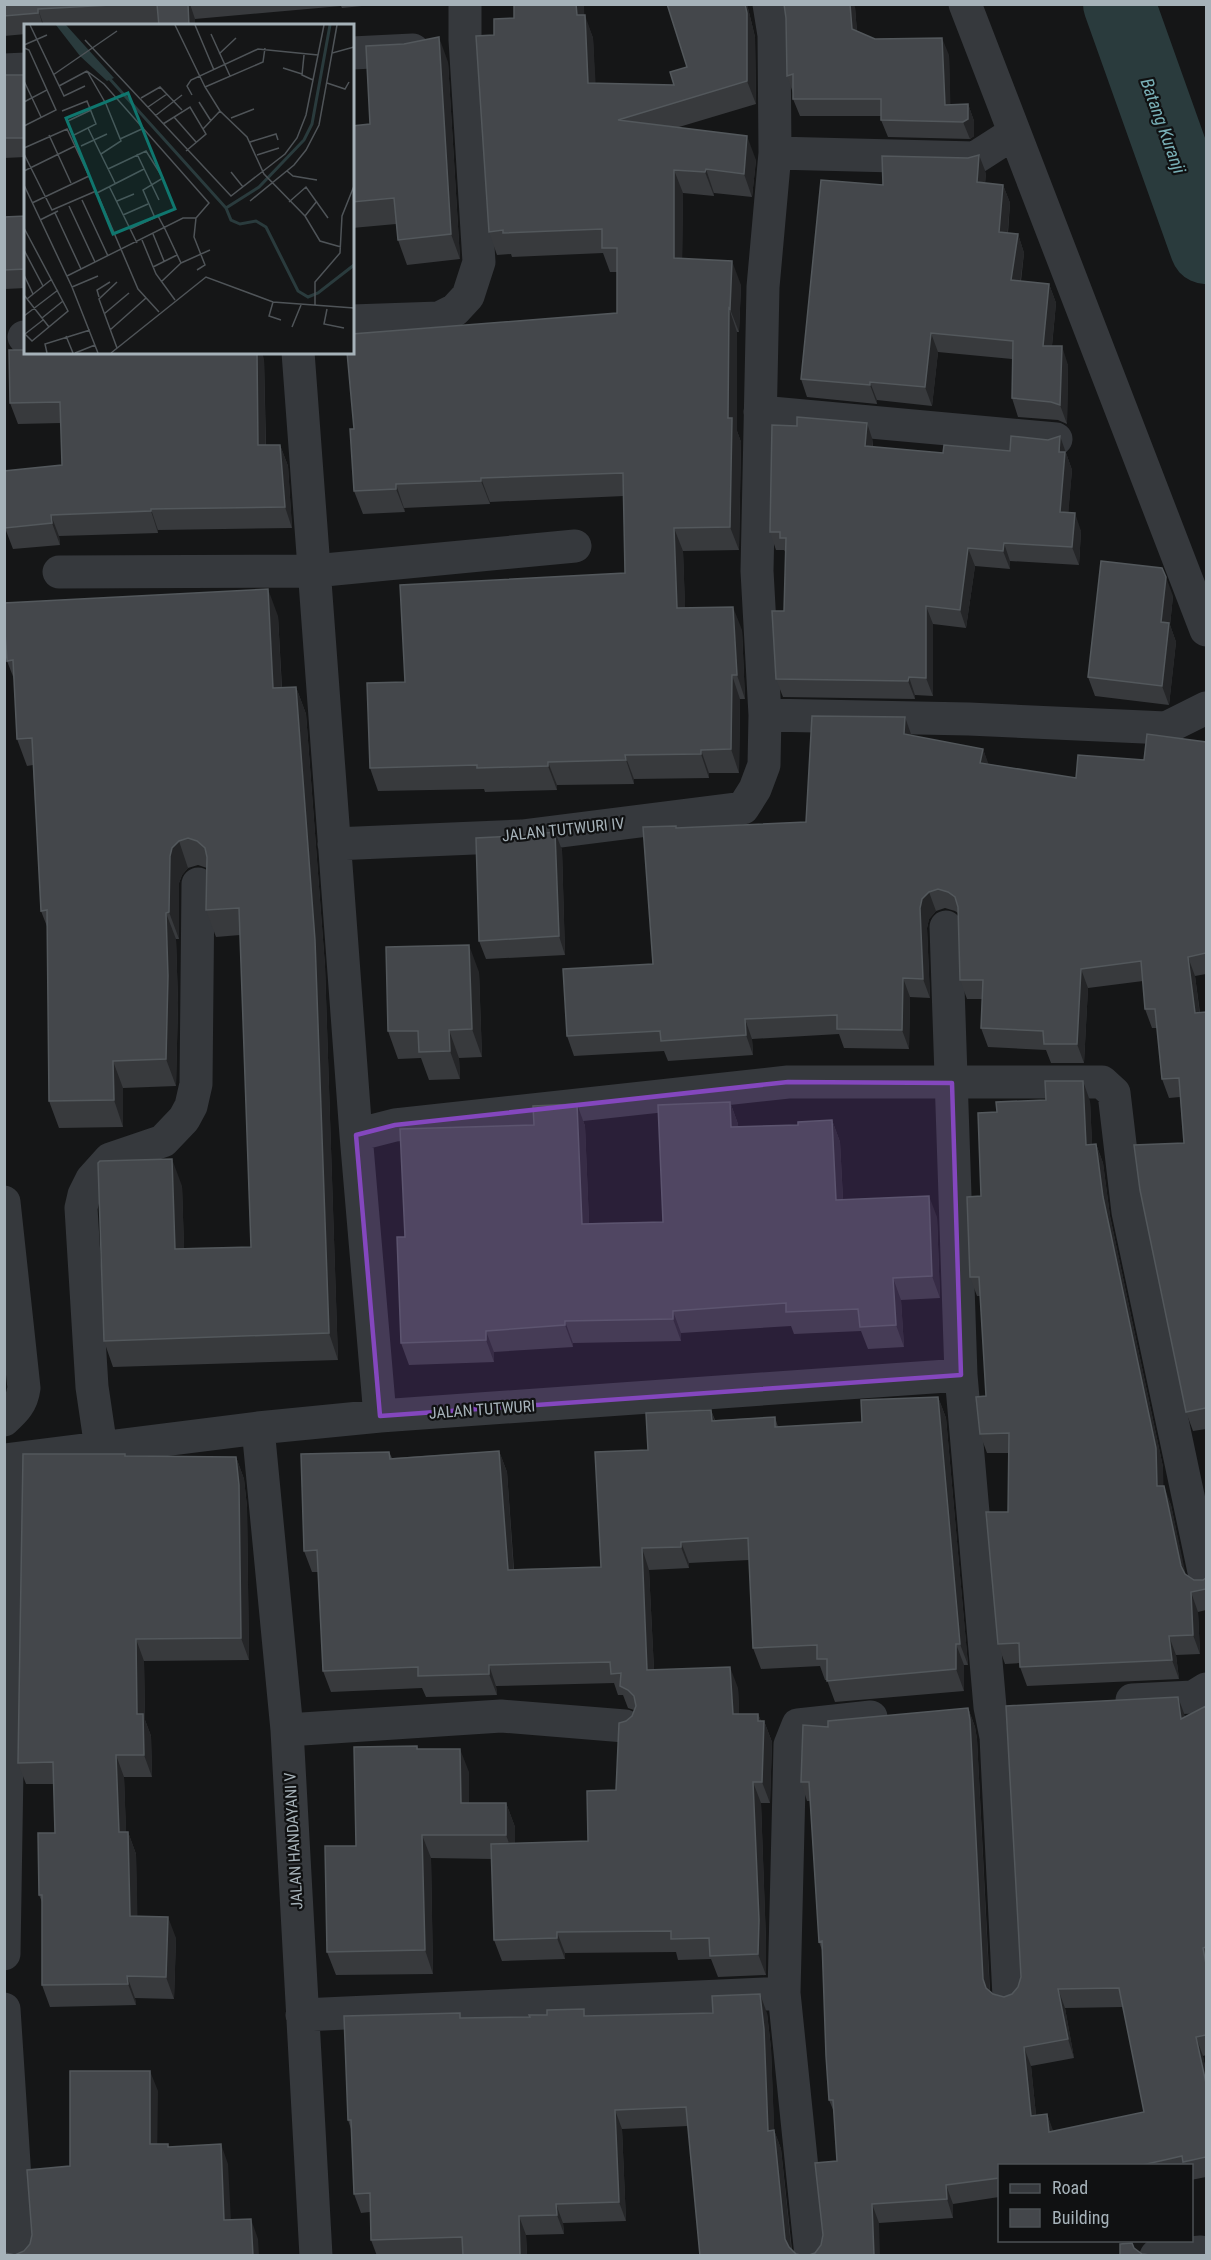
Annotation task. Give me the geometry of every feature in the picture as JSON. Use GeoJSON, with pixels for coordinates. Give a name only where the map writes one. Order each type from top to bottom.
{"type":"FeatureCollection","features":[{"type":"Feature","properties":{"kind":"street"},"geometry":{"type":"LineString","coordinates":[[354,321],[439,318],[455,310],[468,296],[474,282],[479,262],[465,40],[465,4]]}},
{"type":"Feature","properties":{"kind":"street"},"geometry":{"type":"LineString","coordinates":[[769,4],[774,35],[775,153],[763,287],[757,571],[765,715],[1166,728],[1206,708]]}},
{"type":"Feature","properties":{"kind":"street"},"geometry":{"type":"LineString","coordinates":[[965,4],[1206,630]]}},
{"type":"Feature","properties":{"kind":"street"},"geometry":{"type":"LineString","coordinates":[[354,53],[412,50],[465,40]]}},
{"type":"Feature","properties":{"kind":"street"},"geometry":{"type":"LineString","coordinates":[[4,70],[24,69]]}},
{"type":"Feature","properties":{"kind":"street"},"geometry":{"type":"LineString","coordinates":[[775,153],[975,158],[1014,133]]}},
{"type":"Feature","properties":{"kind":"street"},"geometry":{"type":"LineString","coordinates":[[298,354],[356,1135],[380,1416]]}},
{"type":"Feature","properties":{"kind":"street"},"geometry":{"type":"LineString","coordinates":[[760,412],[1056,439]]}},
{"type":"Feature","properties":{"kind":"street"},"geometry":{"type":"LineString","coordinates":[[59,572],[314,571],[575,546]]}},
{"type":"Feature","properties":{"kind":"street","name":"JALAN TUTWURI IV"},"geometry":{"type":"LineString","coordinates":[[334,844],[522,836],[743,808],[755,789],[764,765],[765,715]]}},
{"type":"Feature","properties":{"kind":"street"},"geometry":{"type":"LineString","coordinates":[[101,1448],[92,1387],[81,1208],[84,1195],[92,1179],[110,1159],[164,1141],[184,1119],[190,1106],[196,1084],[198,884]]}},
{"type":"Feature","properties":{"kind":"street"},"geometry":{"type":"LineString","coordinates":[[946,927],[960,1375],[1002,1706],[996,1737],[1009,1997]]}},
{"type":"Feature","properties":{"kind":"street"},"geometry":{"type":"LineString","coordinates":[[356,1135],[395,1125],[788,1082],[1097,1081],[1106,1084],[1114,1093],[1128,1212],[1206,1581]]}},
{"type":"Feature","properties":{"kind":"street"},"geometry":{"type":"LineString","coordinates":[[4,1202],[24,1388],[19,1404],[4,1420]]}},
{"type":"Feature","properties":{"kind":"street","name":"JALAN TUTWURI"},"geometry":{"type":"LineString","coordinates":[[8,1460],[258,1428],[380,1416],[960,1375]]}},
{"type":"Feature","properties":{"kind":"street","name":"JALAN HANDAYANI V"},"geometry":{"type":"LineString","coordinates":[[258,1428],[287,1730],[315,2256]]}},
{"type":"Feature","properties":{"kind":"street"},"geometry":{"type":"LineString","coordinates":[[4,1954],[8,1460]]}},
{"type":"Feature","properties":{"kind":"street"},"geometry":{"type":"LineString","coordinates":[[1098,1701],[1193,1697],[1206,1689]]}},
{"type":"Feature","properties":{"kind":"street"},"geometry":{"type":"LineString","coordinates":[[955,1710],[1002,1706]]}},
{"type":"Feature","properties":{"kind":"street"},"geometry":{"type":"LineString","coordinates":[[811,2256],[784,1993],[790,1745],[798,1725],[897,1715]]}},
{"type":"Feature","properties":{"kind":"street"},"geometry":{"type":"LineString","coordinates":[[287,1730],[501,1716],[625,1726]]}},
{"type":"Feature","properties":{"kind":"street"},"geometry":{"type":"LineString","coordinates":[[302,2015],[784,1993]]}},
{"type":"Feature","properties":{"kind":"street"},"geometry":{"type":"LineString","coordinates":[[4,2008],[20,2256]]}},
{"type":"Feature","properties":{"kind":"street"},"geometry":{"type":"LineString","coordinates":[[1156,2256],[1201,2252]]}},
{"type":"Feature","properties":{"kind":"highlighted area"},"geometry":{"type":"Polygon","coordinates":[[[788,1082],[952,1083],[961,1375],[380,1416],[356,1135],[395,1125],[788,1082]]]}},
{"type":"Feature","properties":{"kind":"building"},"geometry":{"type":"Polygon","coordinates":[[[4,4],[129,4],[38,9],[38,13],[4,16],[4,4]]]}},
{"type":"Feature","properties":{"kind":"building"},"geometry":{"type":"Polygon","coordinates":[[[157,4],[188,4],[189,24],[159,24],[157,4]]]}},
{"type":"Feature","properties":{"kind":"building"},"geometry":{"type":"Polygon","coordinates":[[[514,4],[576,4],[577,15],[585,15],[588,83],[674,85],[670,72],[687,67],[667,4],[745,4],[747,81],[618,120],[747,136],[744,174],[706,169],[705,172],[674,170],[674,258],[732,261],[729,308],[728,418],[732,418],[730,527],[674,528],[677,608],[733,607],[737,675],[732,675],[731,749],[701,750],[701,754],[625,755],[626,760],[548,762],[548,766],[370,768],[367,683],[405,682],[400,585],[625,573],[623,473],[481,478],[481,481],[396,484],[396,489],[354,491],[350,429],[354,429],[347,354],[354,354],[354,334],[617,313],[617,248],[602,248],[602,229],[489,232],[476,36],[494,35],[494,19],[514,18],[514,4]]]}},
{"type":"Feature","properties":{"kind":"building"},"geometry":{"type":"Polygon","coordinates":[[[784,4],[850,4],[852,29],[875,39],[942,38],[945,105],[968,104],[968,119],[963,122],[881,120],[881,99],[793,99],[793,74],[787,76],[784,4]]]}},
{"type":"Feature","properties":{"kind":"building"},"geometry":{"type":"Polygon","coordinates":[[[439,37],[451,234],[398,240],[394,198],[354,202],[354,126],[370,124],[366,46],[404,44],[439,37]]]}},
{"type":"Feature","properties":{"kind":"building"},"geometry":{"type":"Polygon","coordinates":[[[4,75],[24,75],[24,138],[4,138],[4,75]]]}},
{"type":"Feature","properties":{"kind":"building"},"geometry":{"type":"Polygon","coordinates":[[[979,155],[977,182],[1003,185],[999,232],[1018,234],[1011,280],[1049,284],[1043,346],[1062,346],[1060,405],[1012,398],[1013,341],[931,333],[925,387],[801,379],[821,180],[883,185],[882,156],[968,158],[979,155]]]}},
{"type":"Feature","properties":{"kind":"building"},"geometry":{"type":"Polygon","coordinates":[[[24,216],[24,269],[4,270],[4,217],[24,216]]]}},
{"type":"Feature","properties":{"kind":"building"},"geometry":{"type":"Polygon","coordinates":[[[9,350],[24,350],[24,354],[257,354],[258,445],[280,445],[285,507],[151,509],[151,511],[51,515],[52,523],[5,528],[4,471],[62,465],[60,402],[10,403],[9,350]]]}},
{"type":"Feature","properties":{"kind":"building"},"geometry":{"type":"Polygon","coordinates":[[[797,417],[867,423],[865,446],[943,453],[944,445],[1010,451],[1011,436],[1048,440],[1060,436],[1059,452],[1065,452],[1060,512],[1075,513],[1072,547],[1004,543],[1003,551],[968,548],[960,610],[926,606],[926,678],[909,677],[908,681],[776,679],[772,611],[784,611],[786,538],[780,538],[780,532],[770,532],[772,425],[797,426],[797,417]]]}},
{"type":"Feature","properties":{"kind":"building"},"geometry":{"type":"Polygon","coordinates":[[[1101,561],[1162,568],[1166,577],[1161,622],[1169,623],[1162,686],[1088,677],[1101,561]]]}},
{"type":"Feature","properties":{"kind":"building"},"geometry":{"type":"Polygon","coordinates":[[[268,589],[273,688],[296,687],[315,940],[329,1333],[104,1341],[98,1163],[100,1161],[172,1159],[175,1249],[251,1247],[239,908],[206,910],[207,857],[205,848],[197,841],[188,838],[179,841],[172,848],[170,856],[169,912],[166,913],[168,976],[166,1059],[113,1061],[114,1100],[49,1101],[47,910],[41,911],[32,738],[17,739],[13,660],[7,661],[4,603],[268,589]]]}},
{"type":"Feature","properties":{"kind":"building"},"geometry":{"type":"Polygon","coordinates":[[[812,716],[905,717],[904,734],[983,749],[980,763],[1076,778],[1078,755],[1144,760],[1147,734],[1206,742],[1206,953],[1188,957],[1195,1013],[1206,1012],[1206,1408],[1186,1412],[1140,1190],[1134,1145],[1184,1143],[1179,1078],[1162,1079],[1155,1009],[1145,1009],[1141,961],[1081,969],[1077,1044],[1044,1044],[1043,1031],[981,1028],[983,980],[960,980],[958,907],[955,897],[938,889],[929,892],[922,899],[920,908],[923,979],[903,978],[902,1030],[837,1029],[837,1015],[745,1019],[746,1035],[661,1041],[660,1031],[567,1036],[563,969],[653,964],[643,827],[676,826],[676,828],[806,822],[812,716]]]}},
{"type":"Feature","properties":{"kind":"building"},"geometry":{"type":"Polygon","coordinates":[[[555,832],[559,936],[479,941],[476,838],[555,832]]]}},
{"type":"Feature","properties":{"kind":"building"},"geometry":{"type":"Polygon","coordinates":[[[469,945],[472,1029],[449,1030],[450,1051],[419,1052],[418,1031],[388,1031],[386,947],[469,945]]]}},
{"type":"Feature","properties":{"kind":"building"},"geometry":{"type":"Polygon","coordinates":[[[1045,1081],[1083,1081],[1086,1145],[1096,1144],[1103,1197],[1156,1448],[1157,1486],[1164,1486],[1181,1566],[1185,1574],[1194,1580],[1206,1578],[1206,1589],[1191,1592],[1193,1635],[1169,1636],[1172,1660],[1020,1667],[1019,1643],[998,1644],[986,1512],[1008,1512],[1009,1433],[980,1434],[976,1397],[986,1396],[979,1277],[970,1277],[967,1197],[981,1196],[978,1113],[997,1112],[996,1102],[1046,1100],[1045,1081]]]}},
{"type":"Feature","properties":{"kind":"building"},"geometry":{"type":"Polygon","coordinates":[[[730,1102],[731,1127],[798,1125],[798,1122],[832,1120],[836,1200],[929,1196],[932,1276],[893,1278],[896,1325],[860,1327],[858,1309],[786,1312],[786,1303],[673,1311],[673,1319],[565,1321],[565,1325],[486,1331],[486,1340],[401,1343],[397,1237],[405,1237],[400,1129],[534,1125],[533,1106],[577,1104],[582,1224],[663,1222],[658,1105],[730,1102]]]}},
{"type":"Feature","properties":{"kind":"building"},"geometry":{"type":"Polygon","coordinates":[[[938,1397],[960,1644],[956,1644],[956,1669],[827,1681],[827,1659],[817,1659],[817,1645],[753,1648],[748,1538],[681,1542],[681,1547],[642,1548],[647,1670],[730,1667],[733,1714],[758,1714],[758,1721],[764,1721],[762,1782],[753,1782],[759,1920],[758,1954],[710,1956],[709,1938],[671,1939],[671,1931],[557,1932],[557,1938],[494,1940],[491,1844],[588,1841],[587,1791],[616,1790],[619,1723],[632,1716],[636,1706],[634,1696],[620,1686],[621,1673],[611,1674],[610,1662],[489,1665],[489,1674],[418,1676],[418,1667],[323,1671],[317,1550],[304,1551],[301,1454],[389,1452],[390,1459],[499,1451],[508,1570],[601,1567],[595,1452],[648,1450],[646,1413],[711,1410],[712,1421],[775,1417],[775,1427],[862,1422],[861,1400],[938,1397]]]}},
{"type":"Feature","properties":{"kind":"building"},"geometry":{"type":"Polygon","coordinates":[[[23,1454],[236,1457],[239,1485],[241,1638],[136,1639],[137,1714],[143,1714],[144,1755],[116,1755],[119,1832],[128,1832],[130,1916],[168,1917],[166,1977],[127,1976],[128,1984],[42,1985],[42,1895],[39,1895],[38,1833],[55,1833],[53,1762],[18,1763],[23,1454]]]}},
{"type":"Feature","properties":{"kind":"building"},"geometry":{"type":"Polygon","coordinates":[[[1178,1697],[1181,1719],[1206,1706],[1206,1947],[1203,1948],[1206,1964],[1206,2035],[1196,2037],[1206,2083],[1206,2157],[1183,2162],[1182,2156],[1147,2164],[998,2164],[998,2178],[946,2185],[947,2199],[872,2204],[874,2256],[806,2256],[815,2253],[821,2245],[823,2235],[815,2163],[837,2161],[833,2100],[829,2100],[822,1941],[819,1942],[809,1782],[801,1782],[803,1725],[828,1727],[828,1721],[968,1708],[983,1979],[986,1988],[993,1994],[1004,1997],[1012,1994],[1018,1987],[1021,1977],[1006,1706],[1178,1697]],[[1119,1988],[1058,1989],[1068,2039],[1024,2047],[1031,2116],[1047,2114],[1049,2132],[1144,2112],[1119,1988]]]}},
{"type":"Feature","properties":{"kind":"building"},"geometry":{"type":"Polygon","coordinates":[[[417,1746],[417,1749],[460,1749],[461,1803],[506,1803],[506,1835],[422,1835],[425,1950],[327,1952],[325,1846],[356,1846],[354,1747],[417,1746]]]}},
{"type":"Feature","properties":{"kind":"building"},"geometry":{"type":"Polygon","coordinates":[[[760,1994],[764,2029],[768,2131],[774,2130],[785,2239],[796,2254],[805,2256],[700,2256],[686,2107],[615,2110],[619,2202],[556,2204],[557,2215],[519,2216],[520,2256],[463,2256],[462,2237],[371,2240],[370,2193],[354,2194],[351,2120],[348,2120],[344,2016],[460,2013],[460,2018],[530,2017],[529,2015],[547,2015],[547,2010],[584,2009],[584,2016],[713,2013],[712,1996],[760,1994]]]}},
{"type":"Feature","properties":{"kind":"building"},"geometry":{"type":"Polygon","coordinates":[[[70,2071],[150,2071],[150,2144],[168,2144],[168,2147],[221,2144],[224,2220],[251,2219],[253,2256],[4,2256],[4,2253],[15,2255],[24,2251],[30,2244],[32,2235],[27,2170],[70,2166],[70,2071]]]}},
{"type":"Feature","properties":{"kind":"building"},"geometry":{"type":"Polygon","coordinates":[[[1132,2243],[1134,2248],[1142,2254],[1158,2256],[1120,2256],[1120,2244],[1132,2243]]]}},
{"type":"Feature","properties":{"kind":"waterway","name":"Batang Kuranji"},"geometry":{"type":"LineString","coordinates":[[1119,4],[1206,248]]}}]}
